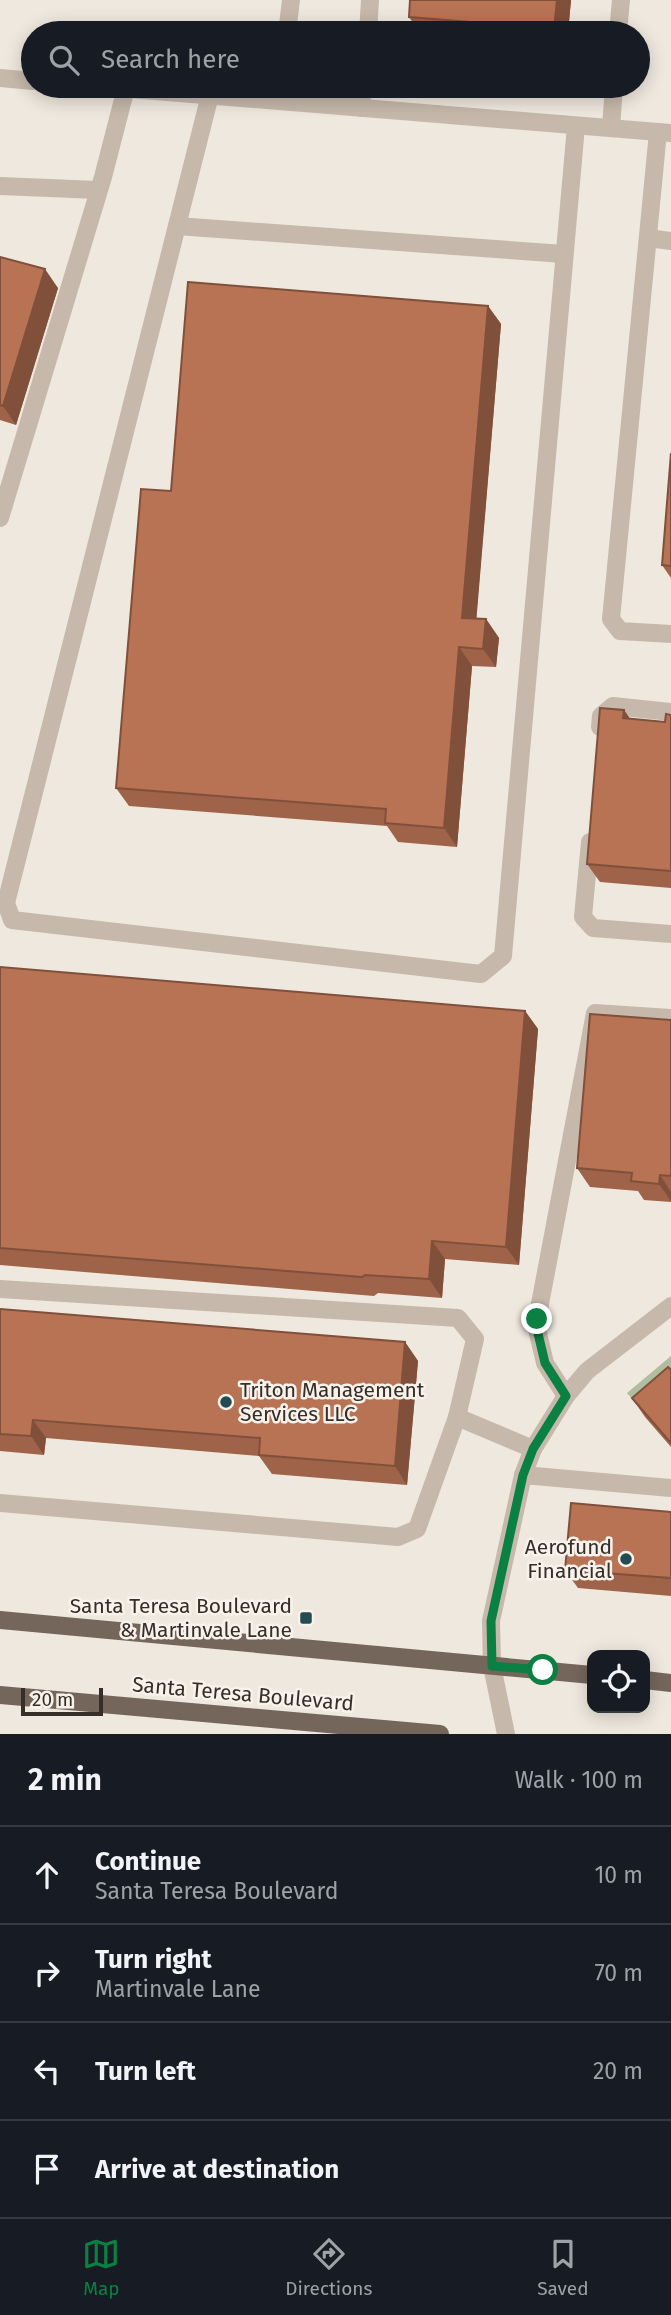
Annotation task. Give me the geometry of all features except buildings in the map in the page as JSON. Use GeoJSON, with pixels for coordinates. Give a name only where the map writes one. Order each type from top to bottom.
{"type":"FeatureCollection","features":[{"type":"Feature","properties":{"kind":"main road"},"geometry":{"type":"LineString","coordinates":[[0,1620],[587,1675]]}},
{"type":"Feature","properties":{"kind":"main road"},"geometry":{"type":"LineString","coordinates":[[650,1681],[671,1683]]}},
{"type":"Feature","properties":{"kind":"main road","name":"Santa Teresa Boulevard"},"geometry":{"type":"LineString","coordinates":[[0,1695],[440,1734]]}},
{"type":"Feature","properties":{"kind":"street"},"geometry":{"type":"LineString","coordinates":[[289,21],[291,0]]}},
{"type":"Feature","properties":{"kind":"street"},"geometry":{"type":"LineString","coordinates":[[369,21],[370,0]]}},
{"type":"Feature","properties":{"kind":"street"},"geometry":{"type":"LineString","coordinates":[[619,21],[621,0]]}},
{"type":"Feature","properties":{"kind":"street"},"geometry":{"type":"LineString","coordinates":[[0,78],[21,80]]}},
{"type":"Feature","properties":{"kind":"street"},"geometry":{"type":"LineString","coordinates":[[0,518],[99,190],[123,98]]}},
{"type":"Feature","properties":{"kind":"street"},"geometry":{"type":"LineString","coordinates":[[208,98],[6,903],[12,920],[481,974],[503,956],[576,126]]}},
{"type":"Feature","properties":{"kind":"street"},"geometry":{"type":"LineString","coordinates":[[308,98],[362,108],[665,133],[648,238],[611,619],[620,631],[671,634]]}},
{"type":"Feature","properties":{"kind":"street"},"geometry":{"type":"LineString","coordinates":[[362,98],[362,108]]}},
{"type":"Feature","properties":{"kind":"street"},"geometry":{"type":"LineString","coordinates":[[611,128],[613,98]]}},
{"type":"Feature","properties":{"kind":"street"},"geometry":{"type":"LineString","coordinates":[[0,186],[99,190]]}},
{"type":"Feature","properties":{"kind":"street"},"geometry":{"type":"LineString","coordinates":[[177,226],[564,254]]}},
{"type":"Feature","properties":{"kind":"street"},"geometry":{"type":"LineString","coordinates":[[648,238],[671,241]]}},
{"type":"Feature","properties":{"kind":"street"},"geometry":{"type":"LineString","coordinates":[[599,743],[601,716],[613,706],[671,712]]}},
{"type":"Feature","properties":{"kind":"street"},"geometry":{"type":"LineString","coordinates":[[592,824],[583,917],[593,928],[671,934]]}},
{"type":"Feature","properties":{"kind":"street"},"geometry":{"type":"LineString","coordinates":[[566,1396],[545,1363],[536,1325],[595,1013],[671,1018]]}},
{"type":"Feature","properties":{"kind":"street"},"geometry":{"type":"LineString","coordinates":[[0,1289],[458,1318],[475,1339],[457,1418],[417,1529],[398,1537],[0,1503]]}},
{"type":"Feature","properties":{"kind":"street"},"geometry":{"type":"LineString","coordinates":[[506,1734],[492,1666],[491,1621],[523,1475],[533,1449],[566,1396],[587,1371],[671,1306]]}},
{"type":"Feature","properties":{"kind":"street"},"geometry":{"type":"LineString","coordinates":[[457,1418],[533,1449]]}},
{"type":"Feature","properties":{"kind":"street"},"geometry":{"type":"LineString","coordinates":[[523,1475],[671,1488]]}},
{"type":"Feature","properties":{"kind":"green space"},"geometry":{"type":"Polygon","coordinates":[[[671,1356],[671,1394],[646,1416],[627,1393],[671,1356]]]}},
{"type":"Feature","properties":{"kind":"place","name":"Triton Management Services LLC"},"geometry":{"type":"Point","coordinates":[226,1402]}},
{"type":"Feature","properties":{"kind":"place","name":"Aerofund Financial"},"geometry":{"type":"Point","coordinates":[626,1559]}},
{"type":"Feature","properties":{"kind":"place","name":"Santa Teresa Boulevard & Martinvale Lane"},"geometry":{"type":"Point","coordinates":[306,1618]}},
{"type":"Feature","properties":{"kind":"route"},"geometry":{"type":"LineString","coordinates":[[537,1319],[545,1363],[566,1396],[533,1449],[523,1475],[491,1621],[492,1666],[543,1670]]}}]}
